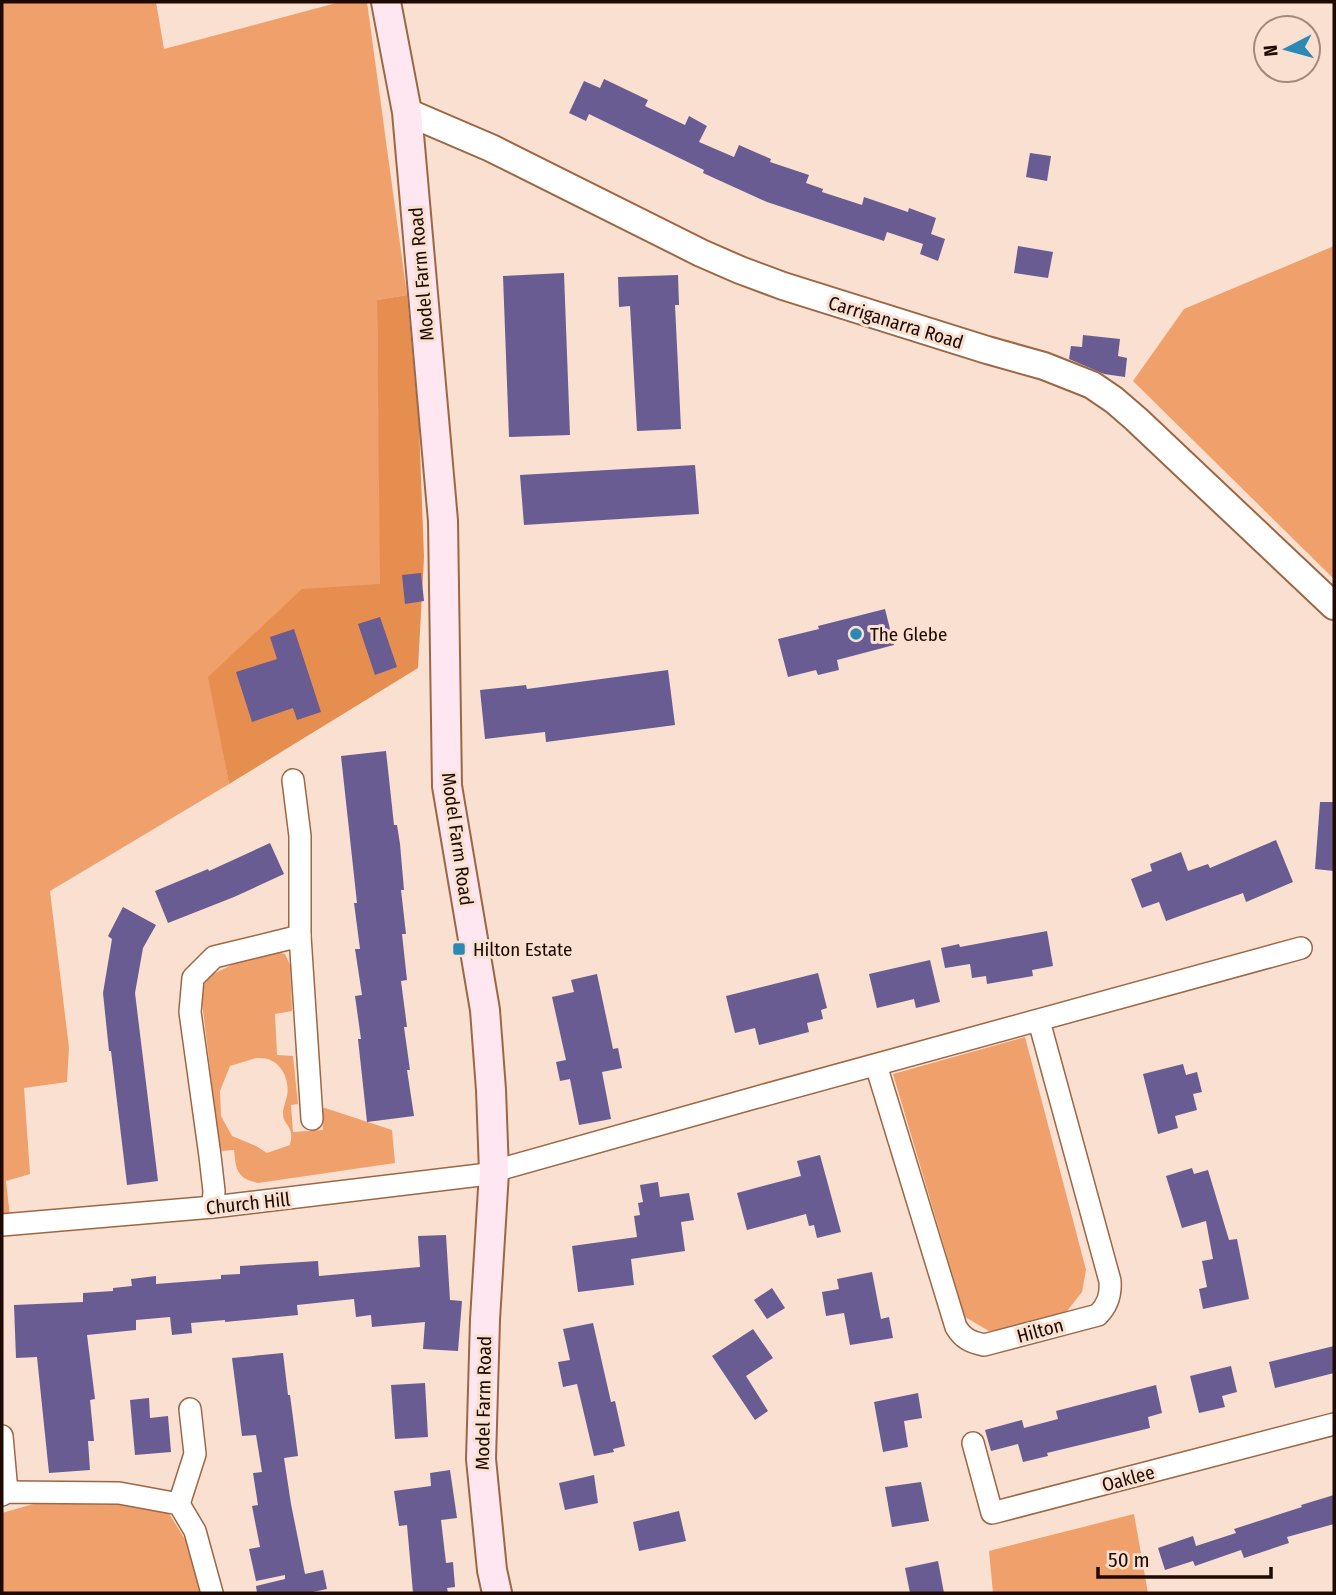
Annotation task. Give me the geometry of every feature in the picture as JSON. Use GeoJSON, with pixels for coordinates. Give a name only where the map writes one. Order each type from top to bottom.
{"type":"FeatureCollection","features":[{"type":"Feature","properties":{"kind":"main road","name":"Model Farm Road"},"geometry":{"type":"LineString","coordinates":[[386,2],[407,112],[443,521],[447,786],[485,1010],[491,1090],[494,1172],[485,1320],[481,1459],[496,1593]]}},
{"type":"Feature","properties":{"kind":"street","name":"Carriganarra Road"},"geometry":{"type":"LineString","coordinates":[[407,112],[491,148],[740,270],[790,289],[987,351],[1044,366],[1092,385],[1136,419],[1334,606]]}},
{"type":"Feature","properties":{"kind":"street"},"geometry":{"type":"LineString","coordinates":[[293,780],[300,836],[300,936],[312,1119]]}},
{"type":"Feature","properties":{"kind":"street"},"geometry":{"type":"LineString","coordinates":[[213,1207],[210,1156],[190,1013],[193,978],[214,957],[300,936]]}},
{"type":"Feature","properties":{"kind":"street"},"geometry":{"type":"LineString","coordinates":[[494,1172],[1301,948]]}},
{"type":"Feature","properties":{"kind":"street","name":"Hilton"},"geometry":{"type":"LineString","coordinates":[[876,1065],[961,1336],[984,1345],[1098,1315],[1109,1300],[1111,1281],[1039,1021]]}},
{"type":"Feature","properties":{"kind":"street","name":"Church Hill"},"geometry":{"type":"LineString","coordinates":[[2,1225],[213,1207],[494,1172]]}},
{"type":"Feature","properties":{"kind":"street"},"geometry":{"type":"LineString","coordinates":[[190,1409],[195,1454],[179,1504],[195,1531],[212,1593]]}},
{"type":"Feature","properties":{"kind":"street","name":"Oaklee"},"geometry":{"type":"LineString","coordinates":[[973,1443],[992,1513],[1334,1424]]}},
{"type":"Feature","properties":{"kind":"street"},"geometry":{"type":"LineString","coordinates":[[2,1436],[4,1494],[119,1493],[179,1504]]}},
{"type":"Feature","properties":{"kind":"shaded area"},"geometry":{"type":"Polygon","coordinates":[[[2,2],[156,2],[164,49],[340,2],[367,2],[407,295],[377,300],[381,585],[302,590],[209,677],[229,784],[50,891],[69,1048],[67,1082],[24,1088],[30,1174],[6,1181],[10,1216],[2,1217],[2,2]]]}},
{"type":"Feature","properties":{"kind":"shaded area"},"geometry":{"type":"Polygon","coordinates":[[[1334,246],[1334,579],[1133,381],[1184,309],[1334,246]]]}},
{"type":"Feature","properties":{"kind":"shaded area"},"geometry":{"type":"Polygon","coordinates":[[[407,295],[419,424],[424,557],[418,668],[229,784],[208,677],[302,589],[380,584],[377,300],[407,295]]]}},
{"type":"Feature","properties":{"kind":"shaded area"},"geometry":{"type":"Polygon","coordinates":[[[265,949],[285,954],[290,965],[292,1011],[275,1014],[277,1055],[293,1056],[298,1104],[291,1105],[293,1132],[323,1130],[321,1109],[325,1108],[392,1130],[395,1163],[258,1183],[238,1172],[234,1150],[220,1151],[201,994],[211,975],[265,949]],[[258,1058],[230,1066],[220,1091],[221,1116],[232,1136],[267,1153],[290,1145],[291,1133],[283,1113],[287,1085],[278,1065],[268,1059],[258,1058]]]}},
{"type":"Feature","properties":{"kind":"shaded area"},"geometry":{"type":"Polygon","coordinates":[[[1025,1037],[1086,1270],[1082,1292],[1067,1311],[1037,1324],[989,1331],[965,1317],[893,1074],[1025,1037]]]}},
{"type":"Feature","properties":{"kind":"shaded area"},"geometry":{"type":"Polygon","coordinates":[[[72,1493],[165,1507],[191,1549],[203,1593],[2,1593],[2,1513],[72,1493]]]}},
{"type":"Feature","properties":{"kind":"shaded area"},"geometry":{"type":"Polygon","coordinates":[[[1134,1514],[1148,1593],[993,1593],[989,1551],[1134,1514]]]}},
{"type":"Feature","properties":{"kind":"building"},"geometry":{"type":"Polygon","coordinates":[[[604,79],[648,100],[645,106],[685,125],[689,116],[707,126],[699,142],[734,157],[739,145],[771,159],[770,162],[809,175],[806,183],[823,189],[822,192],[862,205],[864,197],[936,218],[931,234],[945,239],[938,261],[920,254],[923,244],[887,232],[884,241],[767,202],[703,173],[704,170],[589,114],[586,121],[569,113],[584,81],[600,88],[604,79]]]}},
{"type":"Feature","properties":{"kind":"building"},"geometry":{"type":"Polygon","coordinates":[[[1030,153],[1051,156],[1047,181],[1026,177],[1030,153]]]}},
{"type":"Feature","properties":{"kind":"building"},"geometry":{"type":"Polygon","coordinates":[[[1018,246],[1053,252],[1048,278],[1014,273],[1018,246]]]}},
{"type":"Feature","properties":{"kind":"building"},"geometry":{"type":"Polygon","coordinates":[[[564,273],[570,435],[509,437],[503,276],[564,273]]]}},
{"type":"Feature","properties":{"kind":"building"},"geometry":{"type":"Polygon","coordinates":[[[678,275],[679,305],[675,305],[681,429],[637,431],[630,306],[619,307],[618,277],[678,275]]]}},
{"type":"Feature","properties":{"kind":"building"},"geometry":{"type":"Polygon","coordinates":[[[1083,335],[1120,339],[1118,356],[1127,358],[1125,377],[1104,374],[1069,359],[1071,346],[1082,347],[1083,335]]]}},
{"type":"Feature","properties":{"kind":"building"},"geometry":{"type":"Polygon","coordinates":[[[695,465],[699,514],[524,525],[520,475],[695,465]]]}},
{"type":"Feature","properties":{"kind":"building"},"geometry":{"type":"Polygon","coordinates":[[[421,573],[424,601],[405,604],[402,575],[421,573]]]}},
{"type":"Feature","properties":{"kind":"building"},"geometry":{"type":"Polygon","coordinates":[[[885,609],[894,645],[837,660],[839,670],[818,675],[816,670],[788,677],[778,639],[885,609]]]}},
{"type":"Feature","properties":{"kind":"building"},"geometry":{"type":"Polygon","coordinates":[[[380,617],[397,667],[375,675],[358,624],[380,617]]]}},
{"type":"Feature","properties":{"kind":"building"},"geometry":{"type":"Polygon","coordinates":[[[294,629],[321,712],[297,720],[293,708],[252,722],[236,672],[277,659],[270,637],[294,629]]]}},
{"type":"Feature","properties":{"kind":"building"},"geometry":{"type":"Polygon","coordinates":[[[668,670],[675,725],[546,742],[545,732],[485,739],[480,690],[526,685],[527,689],[668,670]]]}},
{"type":"Feature","properties":{"kind":"building"},"geometry":{"type":"Polygon","coordinates":[[[386,751],[404,890],[401,890],[406,934],[402,934],[407,980],[401,981],[410,1070],[407,1070],[414,1116],[367,1122],[355,996],[362,995],[355,949],[360,949],[354,903],[357,903],[341,756],[386,751]]]}},
{"type":"Feature","properties":{"kind":"building"},"geometry":{"type":"Polygon","coordinates":[[[1320,802],[1334,802],[1334,871],[1315,869],[1320,802]]]}},
{"type":"Feature","properties":{"kind":"building"},"geometry":{"type":"Polygon","coordinates":[[[1276,840],[1293,882],[1246,902],[1243,893],[1166,921],[1159,902],[1142,908],[1131,879],[1152,871],[1150,864],[1181,852],[1188,871],[1208,864],[1210,868],[1276,840]]]}},
{"type":"Feature","properties":{"kind":"building"},"geometry":{"type":"Polygon","coordinates":[[[270,843],[284,874],[168,923],[155,891],[208,869],[209,871],[270,843]]]}},
{"type":"Feature","properties":{"kind":"building"},"geometry":{"type":"Polygon","coordinates":[[[123,907],[156,925],[143,948],[135,993],[158,1181],[127,1185],[103,993],[112,939],[108,936],[123,907]]]}},
{"type":"Feature","properties":{"kind":"building"},"geometry":{"type":"Polygon","coordinates":[[[1047,931],[1053,966],[1032,970],[1033,976],[987,984],[986,976],[972,978],[970,964],[945,968],[941,948],[1047,931]]]}},
{"type":"Feature","properties":{"kind":"building"},"geometry":{"type":"Polygon","coordinates":[[[930,960],[940,1002],[916,1008],[914,999],[877,1008],[869,974],[930,960]]]}},
{"type":"Feature","properties":{"kind":"building"},"geometry":{"type":"Polygon","coordinates":[[[818,973],[827,1008],[821,1010],[823,1019],[807,1023],[809,1032],[759,1045],[755,1028],[735,1033],[726,996],[818,973]]]}},
{"type":"Feature","properties":{"kind":"building"},"geometry":{"type":"Polygon","coordinates":[[[597,974],[613,1049],[618,1048],[622,1068],[602,1072],[611,1119],[579,1125],[570,1079],[560,1081],[556,1062],[566,1060],[552,997],[574,992],[571,980],[597,974]]]}},
{"type":"Feature","properties":{"kind":"building"},"geometry":{"type":"Polygon","coordinates":[[[1183,1064],[1186,1075],[1197,1072],[1202,1092],[1193,1094],[1197,1110],[1175,1116],[1178,1128],[1158,1134],[1143,1074],[1183,1064]]]}},
{"type":"Feature","properties":{"kind":"building"},"geometry":{"type":"Polygon","coordinates":[[[820,1155],[841,1232],[817,1238],[814,1225],[809,1226],[806,1214],[747,1230],[737,1193],[801,1176],[797,1161],[820,1155]]]}},
{"type":"Feature","properties":{"kind":"building"},"geometry":{"type":"Polygon","coordinates":[[[1192,1168],[1194,1174],[1208,1170],[1229,1240],[1237,1239],[1249,1299],[1203,1309],[1199,1289],[1207,1287],[1202,1261],[1213,1259],[1206,1221],[1182,1228],[1166,1176],[1192,1168]]]}},
{"type":"Feature","properties":{"kind":"building"},"geometry":{"type":"Polygon","coordinates":[[[658,1182],[660,1197],[689,1193],[694,1220],[681,1222],[685,1251],[631,1259],[634,1285],[578,1292],[572,1246],[637,1237],[634,1216],[640,1215],[638,1203],[643,1202],[640,1185],[658,1182]]]}},
{"type":"Feature","properties":{"kind":"building"},"geometry":{"type":"Polygon","coordinates":[[[446,1235],[450,1300],[462,1301],[458,1351],[423,1349],[425,1322],[372,1327],[371,1315],[356,1317],[354,1299],[297,1305],[298,1315],[191,1323],[192,1333],[172,1335],[170,1317],[136,1320],[136,1330],[87,1335],[95,1399],[90,1400],[94,1441],[88,1441],[90,1470],[49,1473],[37,1357],[16,1358],[14,1305],[83,1302],[83,1293],[113,1291],[113,1288],[132,1286],[131,1279],[156,1276],[156,1284],[221,1279],[221,1275],[240,1274],[240,1266],[318,1261],[319,1276],[420,1267],[418,1236],[446,1235]]]}},
{"type":"Feature","properties":{"kind":"building"},"geometry":{"type":"Polygon","coordinates":[[[872,1272],[881,1319],[889,1317],[893,1338],[850,1345],[844,1313],[826,1316],[822,1292],[839,1289],[837,1279],[872,1272]]]}},
{"type":"Feature","properties":{"kind":"building"},"geometry":{"type":"Polygon","coordinates":[[[772,1288],[785,1308],[767,1319],[754,1300],[772,1288]]]}},
{"type":"Feature","properties":{"kind":"building"},"geometry":{"type":"Polygon","coordinates":[[[593,1323],[611,1402],[615,1401],[625,1446],[613,1449],[614,1452],[594,1456],[577,1384],[563,1387],[558,1362],[570,1360],[563,1329],[593,1323]]]}},
{"type":"Feature","properties":{"kind":"building"},"geometry":{"type":"Polygon","coordinates":[[[753,1329],[773,1358],[746,1376],[768,1411],[755,1420],[712,1356],[753,1329]]]}},
{"type":"Feature","properties":{"kind":"building"},"geometry":{"type":"Polygon","coordinates":[[[1334,1346],[1334,1373],[1275,1388],[1269,1362],[1334,1346]]]}},
{"type":"Feature","properties":{"kind":"building"},"geometry":{"type":"Polygon","coordinates":[[[283,1353],[298,1456],[284,1458],[291,1504],[305,1574],[323,1570],[327,1589],[308,1593],[257,1593],[256,1586],[285,1579],[285,1575],[256,1581],[249,1549],[260,1547],[252,1506],[258,1505],[253,1473],[262,1472],[256,1435],[242,1436],[232,1358],[283,1353]]]}},
{"type":"Feature","properties":{"kind":"building"},"geometry":{"type":"Polygon","coordinates":[[[1231,1366],[1237,1392],[1222,1396],[1225,1407],[1199,1413],[1190,1376],[1231,1366]]]}},
{"type":"Feature","properties":{"kind":"building"},"geometry":{"type":"Polygon","coordinates":[[[425,1383],[428,1437],[395,1439],[391,1385],[425,1383]]]}},
{"type":"Feature","properties":{"kind":"building"},"geometry":{"type":"Polygon","coordinates":[[[1156,1385],[1162,1413],[1148,1417],[1150,1428],[1047,1453],[1048,1456],[1023,1462],[1018,1444],[991,1451],[985,1430],[1022,1420],[1024,1428],[1058,1419],[1056,1411],[1156,1385]]]}},
{"type":"Feature","properties":{"kind":"building"},"geometry":{"type":"Polygon","coordinates":[[[918,1393],[922,1418],[904,1421],[908,1447],[883,1452],[874,1402],[918,1393]]]}},
{"type":"Feature","properties":{"kind":"building"},"geometry":{"type":"Polygon","coordinates":[[[149,1398],[150,1418],[168,1416],[171,1452],[135,1455],[130,1400],[149,1398]]]}},
{"type":"Feature","properties":{"kind":"building"},"geometry":{"type":"Polygon","coordinates":[[[450,1470],[457,1518],[441,1520],[446,1563],[453,1562],[455,1587],[447,1588],[448,1593],[413,1593],[407,1525],[399,1526],[394,1491],[431,1486],[430,1473],[450,1470]]]}},
{"type":"Feature","properties":{"kind":"building"},"geometry":{"type":"Polygon","coordinates":[[[594,1475],[598,1503],[565,1510],[559,1483],[594,1475]]]}},
{"type":"Feature","properties":{"kind":"building"},"geometry":{"type":"Polygon","coordinates":[[[921,1482],[929,1521],[892,1527],[885,1487],[921,1482]]]}},
{"type":"Feature","properties":{"kind":"building"},"geometry":{"type":"Polygon","coordinates":[[[1334,1495],[1334,1524],[1287,1537],[1289,1543],[1244,1558],[1241,1550],[1195,1566],[1193,1561],[1165,1570],[1158,1548],[1193,1536],[1196,1546],[1236,1533],[1234,1529],[1334,1495]]]}},
{"type":"Feature","properties":{"kind":"building"},"geometry":{"type":"Polygon","coordinates":[[[679,1511],[686,1541],[639,1551],[633,1522],[679,1511]]]}},
{"type":"Feature","properties":{"kind":"building"},"geometry":{"type":"Polygon","coordinates":[[[938,1561],[944,1593],[910,1593],[905,1568],[938,1561]]]}},
{"type":"Feature","properties":{"kind":"place","name":"The Glebe"},"geometry":{"type":"Point","coordinates":[856,634]}},
{"type":"Feature","properties":{"kind":"place","name":"Hilton Estate"},"geometry":{"type":"Point","coordinates":[459,949]}}]}
